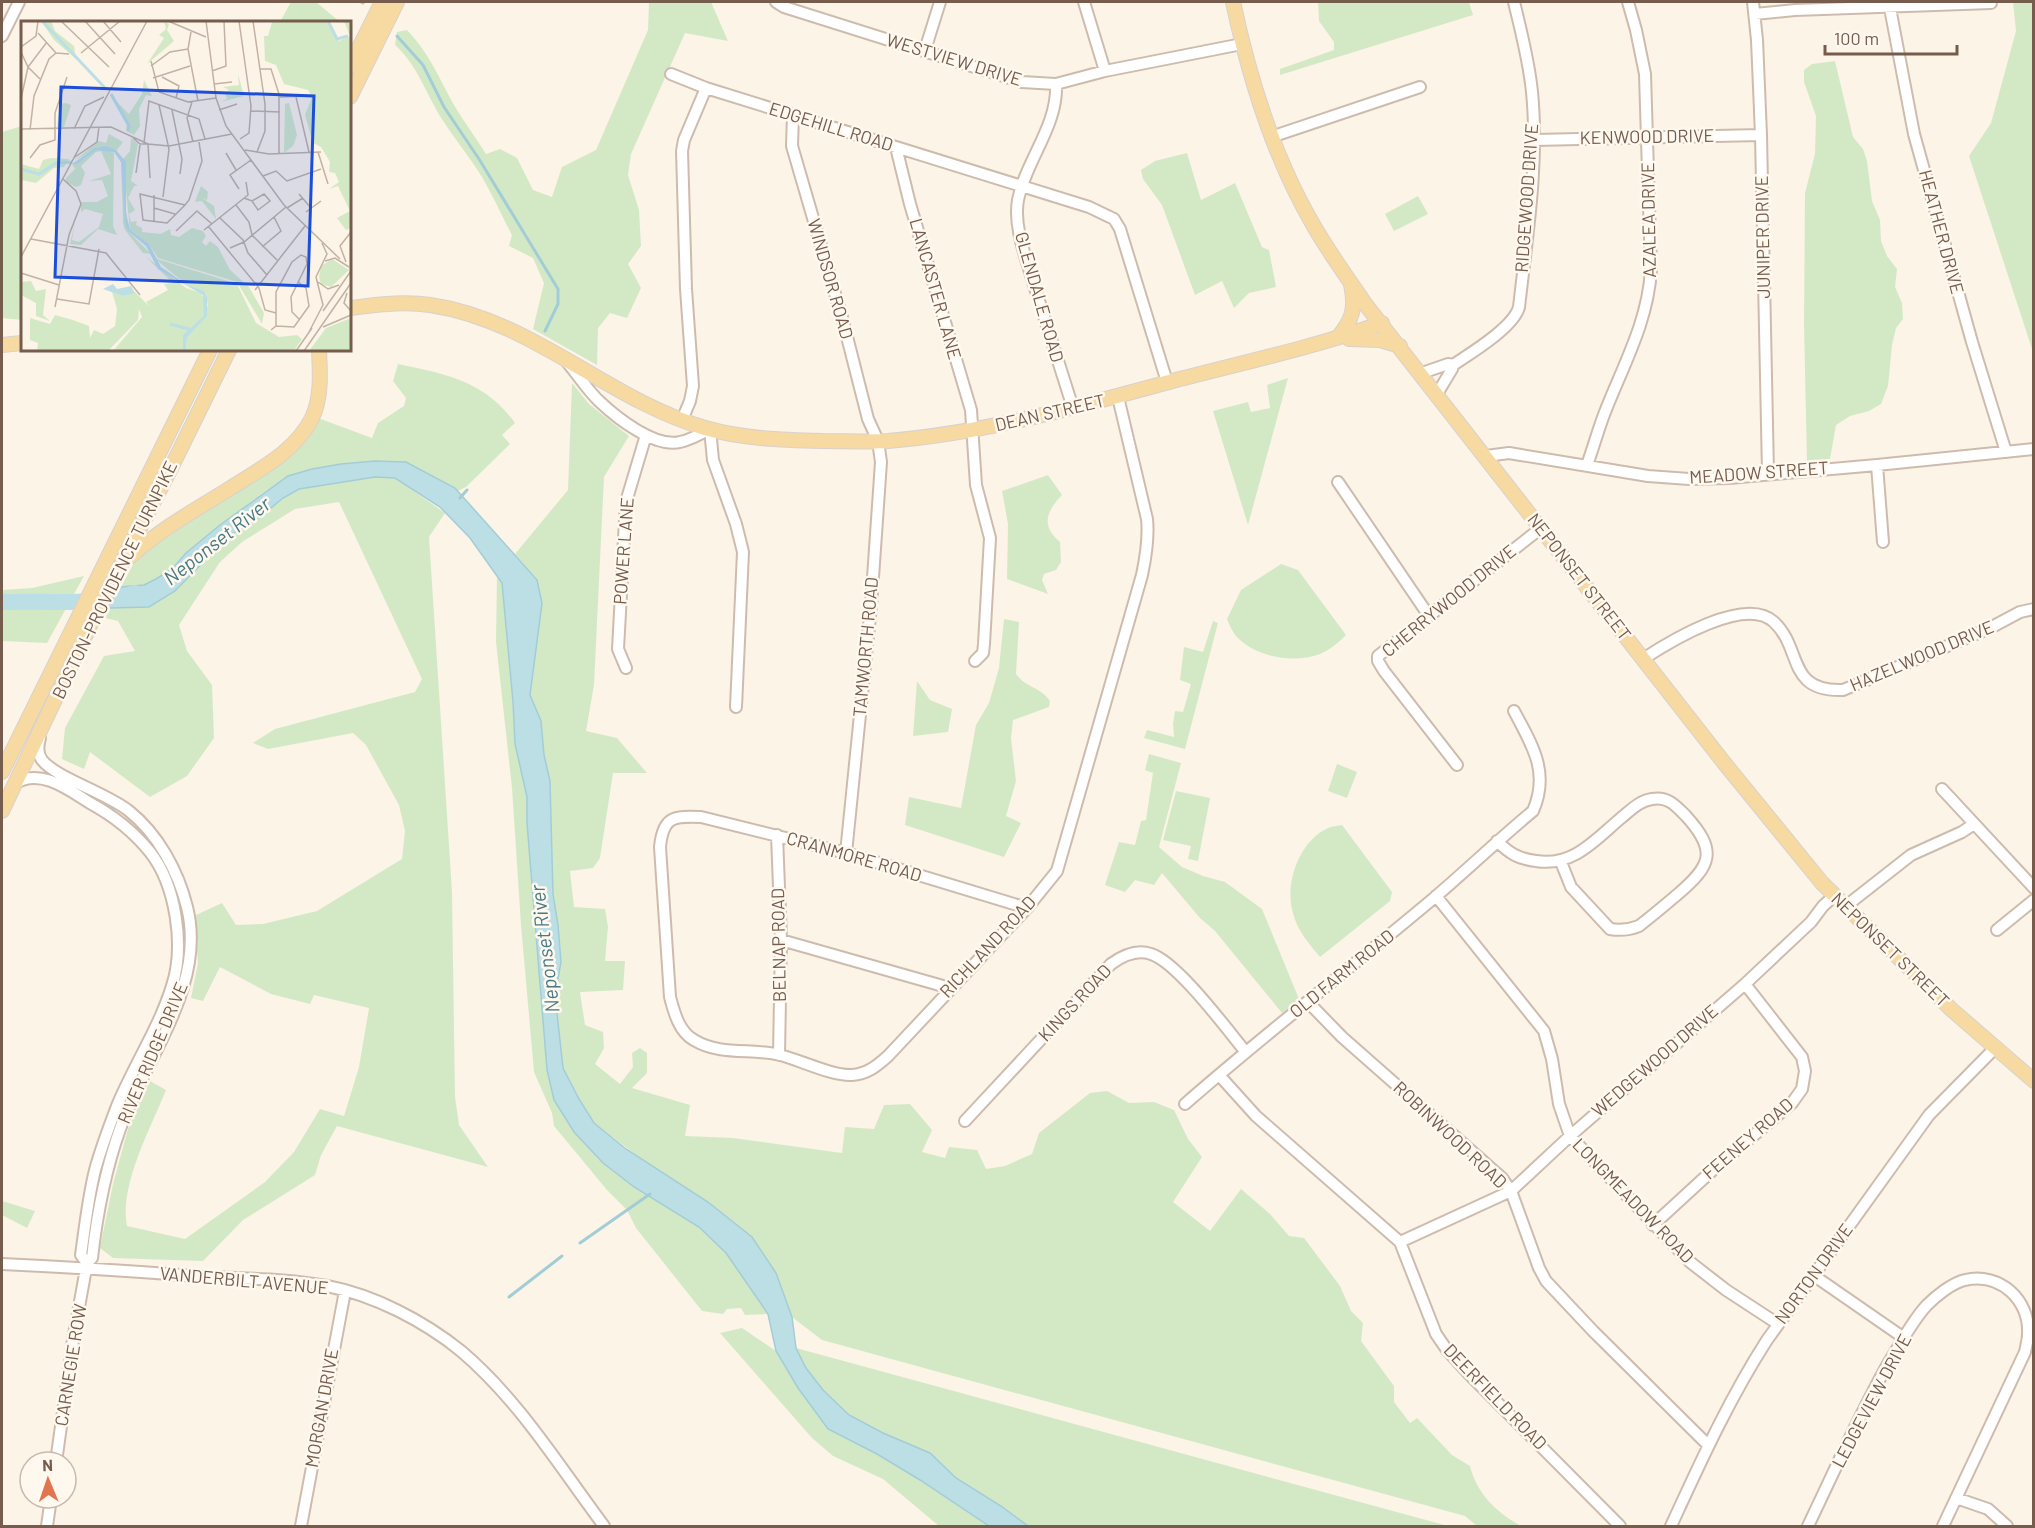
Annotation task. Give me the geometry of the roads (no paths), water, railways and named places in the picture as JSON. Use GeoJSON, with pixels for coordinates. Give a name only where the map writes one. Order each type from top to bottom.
{"type":"FeatureCollection","features":[{"type":"Feature","properties":{"kind":"main road"},"geometry":{"type":"LineString","coordinates":[[351,64],[382,2]]}},
{"type":"Feature","properties":{"kind":"main road"},"geometry":{"type":"LineString","coordinates":[[351,95],[396,2]]}},
{"type":"Feature","properties":{"kind":"main road","name":"NEPONSET STREET"},"geometry":{"type":"LineString","coordinates":[[1233,2],[1242,44],[1271,137],[1310,220],[1350,282],[1643,659],[1834,896],[1927,986],[2034,1081]]}},
{"type":"Feature","properties":{"kind":"main road"},"geometry":{"type":"LineString","coordinates":[[1335,339],[1348,325],[1352,314],[1353,296],[1350,282]]}},
{"type":"Feature","properties":{"kind":"main road","name":"DEAN STREET"},"geometry":{"type":"LineString","coordinates":[[351,308],[412,303],[454,309],[474,315],[516,331],[643,404],[710,429],[759,438],[878,441],[1019,422],[1335,339],[1383,323]]}},
{"type":"Feature","properties":{"kind":"main road"},"geometry":{"type":"LineString","coordinates":[[1335,339],[1374,340],[1400,345]]}},
{"type":"Feature","properties":{"kind":"main road"},"geometry":{"type":"LineString","coordinates":[[2,345],[21,343]]}},
{"type":"Feature","properties":{"kind":"main road"},"geometry":{"type":"LineString","coordinates":[[196,351],[199,373]]}},
{"type":"Feature","properties":{"kind":"main road","name":"BOSTON-PROVIDENCE TURNPIKE"},"geometry":{"type":"LineString","coordinates":[[2,772],[210,351]]}},
{"type":"Feature","properties":{"kind":"main road","name":"BOSTON-PROVIDENCE TURNPIKE"},"geometry":{"type":"LineString","coordinates":[[2,811],[97,611],[124,562],[229,351]]}},
{"type":"Feature","properties":{"kind":"main road"},"geometry":{"type":"LineString","coordinates":[[124,562],[148,540],[290,448],[313,417],[321,371],[319,351]]}},
{"type":"Feature","properties":{"kind":"street"},"geometry":{"type":"LineString","coordinates":[[2,36],[19,2]]}},
{"type":"Feature","properties":{"kind":"street","name":"WESTVIEW DRIVE"},"geometry":{"type":"LineString","coordinates":[[776,2],[784,7],[1022,82],[1056,84],[1105,71],[1242,44]]}},
{"type":"Feature","properties":{"kind":"street"},"geometry":{"type":"LineString","coordinates":[[925,50],[940,2]]}},
{"type":"Feature","properties":{"kind":"street"},"geometry":{"type":"LineString","coordinates":[[1084,2],[1105,71]]}},
{"type":"Feature","properties":{"kind":"street","name":"RIDGEWOOD DRIVE"},"geometry":{"type":"LineString","coordinates":[[1437,394],[1453,365],[1490,338],[1517,314],[1528,244],[1534,140],[1531,83],[1514,2]]}},
{"type":"Feature","properties":{"kind":"street","name":"AZALEA DRIVE"},"geometry":{"type":"LineString","coordinates":[[1587,465],[1606,410],[1636,338],[1650,293],[1645,74],[1628,2]]}},
{"type":"Feature","properties":{"kind":"street","name":"JUNIPER DRIVE"},"geometry":{"type":"LineString","coordinates":[[1753,2],[1761,135],[1768,473]]}},
{"type":"Feature","properties":{"kind":"street"},"geometry":{"type":"LineString","coordinates":[[1755,14],[1795,10],[1991,3]]}},
{"type":"Feature","properties":{"kind":"street","name":"HEATHER DRIVE"},"geometry":{"type":"LineString","coordinates":[[1890,8],[1914,134],[1972,342],[2006,452]]}},
{"type":"Feature","properties":{"kind":"street","name":"EDGEHILL ROAD"},"geometry":{"type":"LineString","coordinates":[[671,74],[706,88],[1089,207],[1114,219],[1120,229],[1167,382]]}},
{"type":"Feature","properties":{"kind":"street","name":"GLENDALE ROAD"},"geometry":{"type":"LineString","coordinates":[[1056,84],[1057,100],[1052,117],[1022,187],[1017,212],[1025,253],[1073,408]]}},
{"type":"Feature","properties":{"kind":"street"},"geometry":{"type":"LineString","coordinates":[[1271,137],[1420,87]]}},
{"type":"Feature","properties":{"kind":"street"},"geometry":{"type":"LineString","coordinates":[[682,420],[693,386],[686,289],[682,152],[684,140],[706,88]]}},
{"type":"Feature","properties":{"kind":"street","name":"WINDSOR ROAD"},"geometry":{"type":"LineString","coordinates":[[793,115],[792,146],[843,321],[868,419],[878,441]]}},
{"type":"Feature","properties":{"kind":"street","name":"KENWOOD DRIVE"},"geometry":{"type":"LineString","coordinates":[[1534,140],[1761,135]]}},
{"type":"Feature","properties":{"kind":"street","name":"LANCASTER LANE"},"geometry":{"type":"LineString","coordinates":[[896,147],[910,204],[971,410],[976,485],[990,538],[983,653],[975,661]]}},
{"type":"Feature","properties":{"kind":"street","name":"DEAN STREET"},"geometry":{"type":"LineString","coordinates":[[565,359],[598,401],[646,435],[669,443],[680,442],[710,429]]}},
{"type":"Feature","properties":{"kind":"street","name":"RIDGEWOOD DRIVE"},"geometry":{"type":"LineString","coordinates":[[1422,374],[1448,364],[1453,365]]}},
{"type":"Feature","properties":{"kind":"street","name":"RICHLAND ROAD"},"geometry":{"type":"LineString","coordinates":[[679,817],[669,821],[661,830],[660,847],[670,997],[681,1027],[691,1039],[713,1048],[779,1055],[848,1075],[874,1069],[1027,908],[1057,871],[1142,575],[1147,550],[1149,533],[1147,519],[1118,397]]}},
{"type":"Feature","properties":{"kind":"street"},"geometry":{"type":"LineString","coordinates":[[710,429],[713,460],[736,524],[743,552],[736,707]]}},
{"type":"Feature","properties":{"kind":"street","name":"POWER LANE"},"geometry":{"type":"LineString","coordinates":[[626,668],[618,649],[626,502],[646,435]]}},
{"type":"Feature","properties":{"kind":"street","name":"TAMWORTH ROAD"},"geometry":{"type":"LineString","coordinates":[[846,853],[878,516],[881,462],[878,441]]}},
{"type":"Feature","properties":{"kind":"street","name":"MEADOW STREET"},"geometry":{"type":"LineString","coordinates":[[1486,456],[1509,453],[1648,476],[1689,479],[1877,465],[2034,449]]}},
{"type":"Feature","properties":{"kind":"street"},"geometry":{"type":"LineString","coordinates":[[1877,465],[1883,542]]}},
{"type":"Feature","properties":{"kind":"street"},"geometry":{"type":"LineString","coordinates":[[1338,482],[1429,616]]}},
{"type":"Feature","properties":{"kind":"street","name":"CHERRYWOOD DRIVE"},"geometry":{"type":"LineString","coordinates":[[1457,765],[1378,661],[1378,656],[1541,528]]}},
{"type":"Feature","properties":{"kind":"street","name":"HAZELWOOD DRIVE"},"geometry":{"type":"LineString","coordinates":[[1643,659],[1669,642],[1712,623],[1749,613],[1763,615],[1773,621],[1784,635],[1796,664],[1810,683],[1827,691],[1843,690],[1990,628],[2020,612],[2034,609]]}},
{"type":"Feature","properties":{"kind":"street","name":"OLD FARM ROAD"},"geometry":{"type":"LineString","coordinates":[[1185,1104],[1245,1051],[1436,896],[1533,811],[1539,797],[1541,775],[1538,761],[1514,711]]}},
{"type":"Feature","properties":{"kind":"street","name":"RIVER RIDGE DRIVE"},"geometry":{"type":"LineString","coordinates":[[16,783],[31,777],[47,780],[99,807],[129,829],[151,854],[165,878],[171,894],[178,930],[176,972],[166,1005],[118,1104],[95,1171],[81,1256],[87,1265],[92,1258],[103,1184],[120,1129],[140,1080],[175,1011],[182,992],[190,953],[190,932],[187,906],[182,890],[175,871],[164,852],[148,830],[129,811],[56,771],[43,761],[38,747],[43,728]]}},
{"type":"Feature","properties":{"kind":"street"},"geometry":{"type":"LineString","coordinates":[[1942,789],[2034,888]]}},
{"type":"Feature","properties":{"kind":"street"},"geometry":{"type":"LineString","coordinates":[[1497,841],[1510,854],[1521,859],[1545,863],[1561,862],[1579,853],[1639,803],[1654,798],[1667,799],[1672,802],[1697,830],[1706,844],[1706,864],[1695,880],[1639,926],[1629,930],[1610,929],[1571,887],[1561,862]]}},
{"type":"Feature","properties":{"kind":"street","name":"CRANMORE ROAD"},"geometry":{"type":"LineString","coordinates":[[679,817],[701,817],[846,853],[1027,908]]}},
{"type":"Feature","properties":{"kind":"street"},"geometry":{"type":"LineString","coordinates":[[1846,906],[1911,855],[1962,832],[1974,824]]}},
{"type":"Feature","properties":{"kind":"street","name":"BELNAP ROAD"},"geometry":{"type":"LineString","coordinates":[[777,835],[781,940],[779,1055]]}},
{"type":"Feature","properties":{"kind":"street","name":"LONGMEADOW ROAD"},"geometry":{"type":"LineString","coordinates":[[1436,896],[1544,1031],[1552,1059],[1559,1104],[1570,1136],[1690,1262],[1726,1290],[1778,1324]]}},
{"type":"Feature","properties":{"kind":"street","name":"WEDGEWOOD DRIVE"},"geometry":{"type":"LineString","coordinates":[[1400,1242],[1511,1191],[1570,1136],[1745,984],[1811,922],[1834,896]]}},
{"type":"Feature","properties":{"kind":"street"},"geometry":{"type":"LineString","coordinates":[[1997,930],[2034,900]]}},
{"type":"Feature","properties":{"kind":"street"},"geometry":{"type":"LineString","coordinates":[[781,940],[950,988]]}},
{"type":"Feature","properties":{"kind":"street","name":"KINGS ROAD"},"geometry":{"type":"LineString","coordinates":[[965,1121],[1111,963],[1122,956],[1141,952],[1150,953],[1165,960],[1245,1051]]}},
{"type":"Feature","properties":{"kind":"street","name":"FEENEY ROAD"},"geometry":{"type":"LineString","coordinates":[[1653,1225],[1714,1168],[1792,1104],[1802,1089],[1805,1071],[1802,1058],[1745,984]]}},
{"type":"Feature","properties":{"kind":"street","name":"ROBINWOOD ROAD"},"geometry":{"type":"LineString","coordinates":[[1308,1002],[1342,1037],[1502,1178],[1511,1191],[1539,1268],[1546,1281],[1708,1445]]}},
{"type":"Feature","properties":{"kind":"street","name":"NORTON DRIVE"},"geometry":{"type":"LineString","coordinates":[[1671,1527],[1708,1445],[1751,1364],[1778,1324],[1929,1115],[1995,1048]]}},
{"type":"Feature","properties":{"kind":"street","name":"DEERFIELD ROAD"},"geometry":{"type":"LineString","coordinates":[[1219,1075],[1256,1116],[1400,1242],[1436,1334],[1447,1350],[1620,1527]]}},
{"type":"Feature","properties":{"kind":"street","name":"VANDERBILT AVENUE"},"geometry":{"type":"LineString","coordinates":[[2,1264],[87,1265],[300,1283],[345,1291],[404,1314],[461,1352],[500,1389],[527,1420],[604,1527]]}},
{"type":"Feature","properties":{"kind":"street","name":"CARNEGIE ROW"},"geometry":{"type":"LineString","coordinates":[[58,1450],[73,1340],[87,1265]]}},
{"type":"Feature","properties":{"kind":"street"},"geometry":{"type":"LineString","coordinates":[[1813,1275],[1904,1338]]}},
{"type":"Feature","properties":{"kind":"street","name":"LEDGEVIEW DRIVE"},"geometry":{"type":"LineString","coordinates":[[1808,1527],[1876,1386],[1904,1338],[1928,1305],[1949,1288],[1965,1280],[1990,1281],[2016,1294],[2023,1306],[2028,1334],[2025,1352],[1943,1527]]}},
{"type":"Feature","properties":{"kind":"street","name":"MORGAN DRIVE"},"geometry":{"type":"LineString","coordinates":[[301,1527],[345,1291]]}},
{"type":"Feature","properties":{"kind":"street"},"geometry":{"type":"LineString","coordinates":[[1956,1498],[1988,1509],[2007,1527]]}},
{"type":"Feature","properties":{"kind":"street"},"geometry":{"type":"LineString","coordinates":[[47,1527],[49,1510]]}},
{"type":"Feature","properties":{"kind":"water"},"geometry":{"type":"Polygon","coordinates":[[[375,461],[406,462],[455,488],[537,580],[542,603],[530,695],[541,721],[544,755],[550,781],[553,894],[561,962],[555,995],[563,1068],[579,1099],[594,1123],[626,1149],[708,1202],[752,1237],[776,1273],[792,1317],[796,1348],[806,1368],[823,1390],[849,1415],[883,1433],[930,1453],[956,1478],[1028,1526],[989,1526],[877,1454],[828,1429],[798,1388],[776,1351],[768,1314],[726,1253],[699,1227],[634,1187],[603,1163],[574,1132],[554,1100],[547,1070],[527,823],[527,797],[515,744],[502,583],[470,538],[440,507],[395,478],[375,477],[299,489],[229,536],[175,591],[149,607],[110,608],[121,587],[144,585],[173,568],[186,553],[220,525],[288,476],[341,464],[375,461]]]}},
{"type":"Feature","properties":{"kind":"waterway"},"geometry":{"type":"LineString","coordinates":[[397,36],[423,65],[444,107],[479,159],[558,289],[558,304],[545,331]]}},
{"type":"Feature","properties":{"kind":"waterway"},"geometry":{"type":"LineString","coordinates":[[460,498],[467,490]]}},
{"type":"Feature","properties":{"kind":"waterway","name":"Neponset River"},"geometry":{"type":"LineString","coordinates":[[2,602],[105,600],[135,593]]}},
{"type":"Feature","properties":{"kind":"waterway"},"geometry":{"type":"LineString","coordinates":[[580,1243],[650,1194]]}},
{"type":"Feature","properties":{"kind":"waterway"},"geometry":{"type":"LineString","coordinates":[[509,1297],[562,1256]]}}]}
